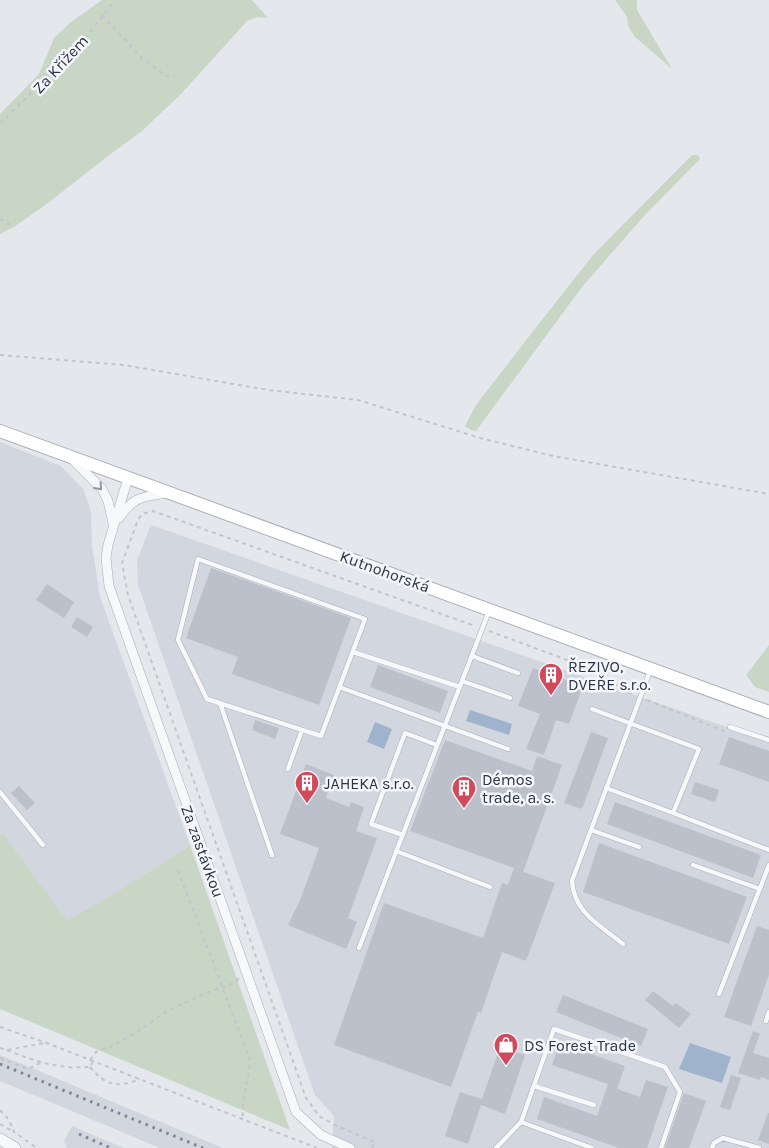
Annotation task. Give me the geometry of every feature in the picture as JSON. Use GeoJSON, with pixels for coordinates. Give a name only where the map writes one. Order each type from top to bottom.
{"type":"FeatureCollection","features":[{"type":"Feature","properties":{"kind":"main road","name":"Kutnohorská"},"geometry":{"type":"LineString","coordinates":[[0,431],[769,712]]}},
{"type":"Feature","properties":{"kind":"street","name":"Za zastávkou"},"geometry":{"type":"LineString","coordinates":[[69,456],[87,476],[102,488],[108,501],[113,526]]}},
{"type":"Feature","properties":{"kind":"street","name":"Za zastávkou"},"geometry":{"type":"LineString","coordinates":[[128,478],[113,526],[106,558],[109,586],[296,1112],[321,1135],[350,1148]]}},
{"type":"Feature","properties":{"kind":"street","name":"Za zastávkou"},"geometry":{"type":"LineString","coordinates":[[113,526],[128,505],[140,498],[170,493]]}},
{"type":"Feature","properties":{"kind":"street"},"geometry":{"type":"LineString","coordinates":[[0,1139],[15,1148]]}},
{"type":"Feature","properties":{"kind":"lane"},"geometry":{"type":"LineString","coordinates":[[198,559],[365,618],[339,687],[321,736],[207,698],[178,640],[198,559]]}},
{"type":"Feature","properties":{"kind":"lane"},"geometry":{"type":"LineString","coordinates":[[359,948],[490,610]]}},
{"type":"Feature","properties":{"kind":"lane"},"geometry":{"type":"LineString","coordinates":[[353,652],[460,687]]}},
{"type":"Feature","properties":{"kind":"lane"},"geometry":{"type":"LineString","coordinates":[[472,656],[518,673]]}},
{"type":"Feature","properties":{"kind":"lane"},"geometry":{"type":"LineString","coordinates":[[623,944],[581,910],[573,893],[572,881],[651,669]]}},
{"type":"Feature","properties":{"kind":"lane"},"geometry":{"type":"LineString","coordinates":[[462,681],[510,698]]}},
{"type":"Feature","properties":{"kind":"lane"},"geometry":{"type":"LineString","coordinates":[[339,687],[508,749]]}},
{"type":"Feature","properties":{"kind":"lane"},"geometry":{"type":"LineString","coordinates":[[220,703],[272,854]]}},
{"type":"Feature","properties":{"kind":"lane"},"geometry":{"type":"LineString","coordinates":[[592,710],[699,749],[673,813]]}},
{"type":"Feature","properties":{"kind":"lane"},"geometry":{"type":"LineString","coordinates":[[730,727],[769,740]]}},
{"type":"Feature","properties":{"kind":"lane"},"geometry":{"type":"LineString","coordinates":[[288,769],[302,730]]}},
{"type":"Feature","properties":{"kind":"lane"},"geometry":{"type":"LineString","coordinates":[[403,836],[371,824],[405,733],[438,745]]}},
{"type":"Feature","properties":{"kind":"lane"},"geometry":{"type":"LineString","coordinates":[[606,788],[769,850]]}},
{"type":"Feature","properties":{"kind":"lane"},"geometry":{"type":"LineString","coordinates":[[0,792],[43,845]]}},
{"type":"Feature","properties":{"kind":"lane"},"geometry":{"type":"LineString","coordinates":[[591,830],[639,847]]}},
{"type":"Feature","properties":{"kind":"lane"},"geometry":{"type":"LineString","coordinates":[[396,851],[490,887]]}},
{"type":"Feature","properties":{"kind":"lane"},"geometry":{"type":"LineString","coordinates":[[693,865],[760,889]]}},
{"type":"Feature","properties":{"kind":"lane"},"geometry":{"type":"LineString","coordinates":[[719,994],[769,865]]}},
{"type":"Feature","properties":{"kind":"lane"},"geometry":{"type":"LineString","coordinates":[[766,1020],[769,1012]]}},
{"type":"Feature","properties":{"kind":"lane"},"geometry":{"type":"LineString","coordinates":[[496,1148],[522,1122],[554,1029],[665,1067],[680,1092],[661,1148]]}},
{"type":"Feature","properties":{"kind":"lane"},"geometry":{"type":"LineString","coordinates":[[534,1086],[594,1105]]}},
{"type":"Feature","properties":{"kind":"lane"},"geometry":{"type":"LineString","coordinates":[[522,1122],[592,1148]]}},
{"type":"Feature","properties":{"kind":"lane"},"geometry":{"type":"LineString","coordinates":[[712,1148],[714,1143],[723,1138],[760,1148]]}},
{"type":"Feature","properties":{"kind":"path","name":"Za Křížem"},"geometry":{"type":"LineString","coordinates":[[0,123],[84,41],[115,0]]}},
{"type":"Feature","properties":{"kind":"path"},"geometry":{"type":"LineString","coordinates":[[102,15],[142,58],[166,76],[174,75]]}},
{"type":"Feature","properties":{"kind":"path"},"geometry":{"type":"LineString","coordinates":[[0,220],[14,227]]}},
{"type":"Feature","properties":{"kind":"path"},"geometry":{"type":"LineString","coordinates":[[0,355],[124,365],[268,390],[358,400],[480,438],[552,456],[769,494]]}},
{"type":"Feature","properties":{"kind":"path"},"geometry":{"type":"LineString","coordinates":[[178,870],[224,987],[250,1060],[242,1105],[243,1119]]}},
{"type":"Feature","properties":{"kind":"path"},"geometry":{"type":"LineString","coordinates":[[140,1079],[126,1085],[109,1083],[98,1076],[90,1067],[91,1060],[97,1051],[112,1046],[137,1032],[167,1011],[234,984],[246,972]]}},
{"type":"Feature","properties":{"kind":"path"},"geometry":{"type":"LineString","coordinates":[[0,1027],[91,1060],[317,1148]]}},
{"type":"Feature","properties":{"kind":"path"},"geometry":{"type":"LineString","coordinates":[[7,1050],[46,1043]]}},
{"type":"Feature","properties":{"kind":"path"},"geometry":{"type":"LineString","coordinates":[[0,1048],[40,1063],[70,1068],[90,1067]]}},
{"type":"Feature","properties":{"kind":"path"},"geometry":{"type":"LineString","coordinates":[[0,1058],[28,1069],[40,1063]]}},
{"type":"Feature","properties":{"kind":"path"},"geometry":{"type":"LineString","coordinates":[[0,1110],[14,1132]]}},
{"type":"Feature","properties":{"kind":"path"},"geometry":{"type":"LineString","coordinates":[[0,1124],[37,1148]]}},
{"type":"Feature","properties":{"kind":"shaded area"},"geometry":{"type":"Polygon","coordinates":[[[0,442],[61,466],[84,490],[91,512],[92,546],[100,597],[190,845],[112,895],[67,920],[2,832],[0,835],[0,442]]]}},
{"type":"Feature","properties":{"kind":"shaded area"},"geometry":{"type":"Polygon","coordinates":[[[151,525],[769,742],[769,1148],[332,1148],[334,1116],[315,1095],[138,585],[137,560],[151,525]]]}},
{"type":"Feature","properties":{"kind":"shaded area"},"geometry":{"type":"Polygon","coordinates":[[[0,1055],[223,1148],[160,1148],[0,1081],[0,1055]]]}},
{"type":"Feature","properties":{"kind":"shaded area"},"geometry":{"type":"Polygon","coordinates":[[[72,1126],[124,1148],[67,1148],[64,1141],[72,1126]]]}},
{"type":"Feature","properties":{"kind":"green space"},"geometry":{"type":"Polygon","coordinates":[[[102,0],[252,0],[268,18],[257,17],[247,21],[182,93],[142,131],[48,203],[14,227],[0,234],[0,114],[39,74],[54,38],[71,22],[102,0]]]}},
{"type":"Feature","properties":{"kind":"green space"},"geometry":{"type":"Polygon","coordinates":[[[615,0],[637,0],[637,10],[672,69],[634,36],[628,25],[627,17],[615,0]]]}},
{"type":"Feature","properties":{"kind":"green space"},"geometry":{"type":"Polygon","coordinates":[[[692,155],[698,155],[700,159],[644,216],[582,287],[476,431],[465,426],[476,405],[593,255],[692,155]]]}},
{"type":"Feature","properties":{"kind":"green space"},"geometry":{"type":"Polygon","coordinates":[[[769,645],[769,692],[755,687],[746,675],[769,645]]]}},
{"type":"Feature","properties":{"kind":"green space"},"geometry":{"type":"Polygon","coordinates":[[[2,832],[67,920],[112,895],[190,845],[290,1130],[0,1009],[0,835],[2,832]]]}},
{"type":"Feature","properties":{"kind":"water"},"geometry":{"type":"Polygon","coordinates":[[[470,710],[512,724],[509,735],[466,721],[470,710]]]}},
{"type":"Feature","properties":{"kind":"water"},"geometry":{"type":"Polygon","coordinates":[[[375,722],[392,729],[384,749],[367,742],[375,722]]]}},
{"type":"Feature","properties":{"kind":"water"},"geometry":{"type":"Polygon","coordinates":[[[690,1043],[731,1057],[722,1083],[679,1069],[690,1043]]]}},
{"type":"Feature","properties":{"kind":"building"},"geometry":{"type":"Polygon","coordinates":[[[211,568],[351,618],[319,705],[232,674],[238,657],[186,638],[211,568]]]}},
{"type":"Feature","properties":{"kind":"building"},"geometry":{"type":"Polygon","coordinates":[[[47,584],[74,602],[64,618],[36,600],[47,584]]]}},
{"type":"Feature","properties":{"kind":"building"},"geometry":{"type":"Polygon","coordinates":[[[77,617],[93,627],[87,637],[71,627],[77,617]]]}},
{"type":"Feature","properties":{"kind":"building"},"geometry":{"type":"Polygon","coordinates":[[[378,665],[448,691],[440,713],[370,687],[378,665]]]}},
{"type":"Feature","properties":{"kind":"building","name":"ŘEZIVO, DVEŘE s.r.o."},"geometry":{"type":"Polygon","coordinates":[[[533,668],[583,686],[569,724],[556,720],[544,755],[526,749],[540,714],[518,706],[533,668]]]}},
{"type":"Feature","properties":{"kind":"building"},"geometry":{"type":"Polygon","coordinates":[[[255,720],[279,728],[275,739],[252,730],[255,720]]]}},
{"type":"Feature","properties":{"kind":"building"},"geometry":{"type":"Polygon","coordinates":[[[591,732],[608,738],[582,809],[564,803],[591,732]]]}},
{"type":"Feature","properties":{"kind":"building"},"geometry":{"type":"Polygon","coordinates":[[[729,737],[769,751],[769,782],[719,764],[729,737]]]}},
{"type":"Feature","properties":{"kind":"building"},"geometry":{"type":"Polygon","coordinates":[[[445,740],[532,771],[537,756],[562,765],[523,872],[555,883],[526,961],[502,952],[481,1013],[478,1012],[451,1087],[334,1045],[384,903],[483,938],[502,883],[508,885],[514,868],[410,831],[445,740]]]}},
{"type":"Feature","properties":{"kind":"building"},"geometry":{"type":"Polygon","coordinates":[[[306,764],[334,775],[326,798],[349,807],[351,802],[364,807],[356,831],[377,838],[348,918],[357,922],[346,949],[288,925],[301,898],[319,848],[280,834],[306,764]]]}},
{"type":"Feature","properties":{"kind":"building"},"geometry":{"type":"Polygon","coordinates":[[[695,782],[719,790],[715,802],[691,794],[695,782]]]}},
{"type":"Feature","properties":{"kind":"building"},"geometry":{"type":"Polygon","coordinates":[[[19,786],[35,803],[27,810],[11,793],[19,786]]]}},
{"type":"Feature","properties":{"kind":"building"},"geometry":{"type":"Polygon","coordinates":[[[615,802],[761,855],[753,878],[607,824],[615,802]]]}},
{"type":"Feature","properties":{"kind":"building"},"geometry":{"type":"Polygon","coordinates":[[[599,843],[747,897],[729,944],[583,892],[599,843]]]}},
{"type":"Feature","properties":{"kind":"building"},"geometry":{"type":"Polygon","coordinates":[[[757,926],[769,930],[769,975],[751,1026],[724,1017],[757,926]]]}},
{"type":"Feature","properties":{"kind":"building"},"geometry":{"type":"Polygon","coordinates":[[[653,991],[673,1006],[676,1003],[691,1014],[679,1028],[645,1000],[653,991]]]}},
{"type":"Feature","properties":{"kind":"building"},"geometry":{"type":"Polygon","coordinates":[[[563,995],[648,1029],[641,1046],[556,1012],[563,995]]]}},
{"type":"Feature","properties":{"kind":"building"},"geometry":{"type":"Polygon","coordinates":[[[753,1031],[760,1034],[753,1053],[769,1058],[769,1080],[761,1077],[760,1080],[738,1073],[753,1031]]]}},
{"type":"Feature","properties":{"kind":"building"},"geometry":{"type":"Polygon","coordinates":[[[560,1043],[625,1066],[617,1089],[640,1097],[646,1080],[668,1087],[647,1148],[619,1148],[537,1119],[544,1097],[597,1116],[608,1084],[552,1065],[560,1043]]]}},
{"type":"Feature","properties":{"kind":"building"},"geometry":{"type":"Polygon","coordinates":[[[500,1047],[525,1055],[505,1114],[481,1105],[468,1144],[445,1136],[460,1092],[482,1099],[500,1047]]]}},
{"type":"Feature","properties":{"kind":"building"},"geometry":{"type":"Polygon","coordinates":[[[731,1075],[741,1078],[729,1110],[720,1107],[731,1075]]]}},
{"type":"Feature","properties":{"kind":"building"},"geometry":{"type":"Polygon","coordinates":[[[684,1093],[706,1101],[689,1148],[665,1148],[684,1093]]]}},
{"type":"Feature","properties":{"kind":"building"},"geometry":{"type":"Polygon","coordinates":[[[769,1113],[769,1144],[758,1140],[769,1113]]]}},
{"type":"Feature","properties":{"kind":"railway"},"geometry":{"type":"LineString","coordinates":[[0,1064],[203,1148]]}},
{"type":"Feature","properties":{"kind":"railway"},"geometry":{"type":"LineString","coordinates":[[79,1134],[111,1148]]}},
{"type":"Feature","properties":{"kind":"place","name":"ŘEZIVO, DVEŘE s.r.o."},"geometry":{"type":"Point","coordinates":[551,696]}},
{"type":"Feature","properties":{"kind":"place","name":"JAHEKA s.r.o."},"geometry":{"type":"Point","coordinates":[307,804]}},
{"type":"Feature","properties":{"kind":"place","name":"Démos trade, a. s."},"geometry":{"type":"Point","coordinates":[464,809]}},
{"type":"Feature","properties":{"kind":"place","name":"DS Forest Trade"},"geometry":{"type":"Point","coordinates":[506,1066]}}]}
